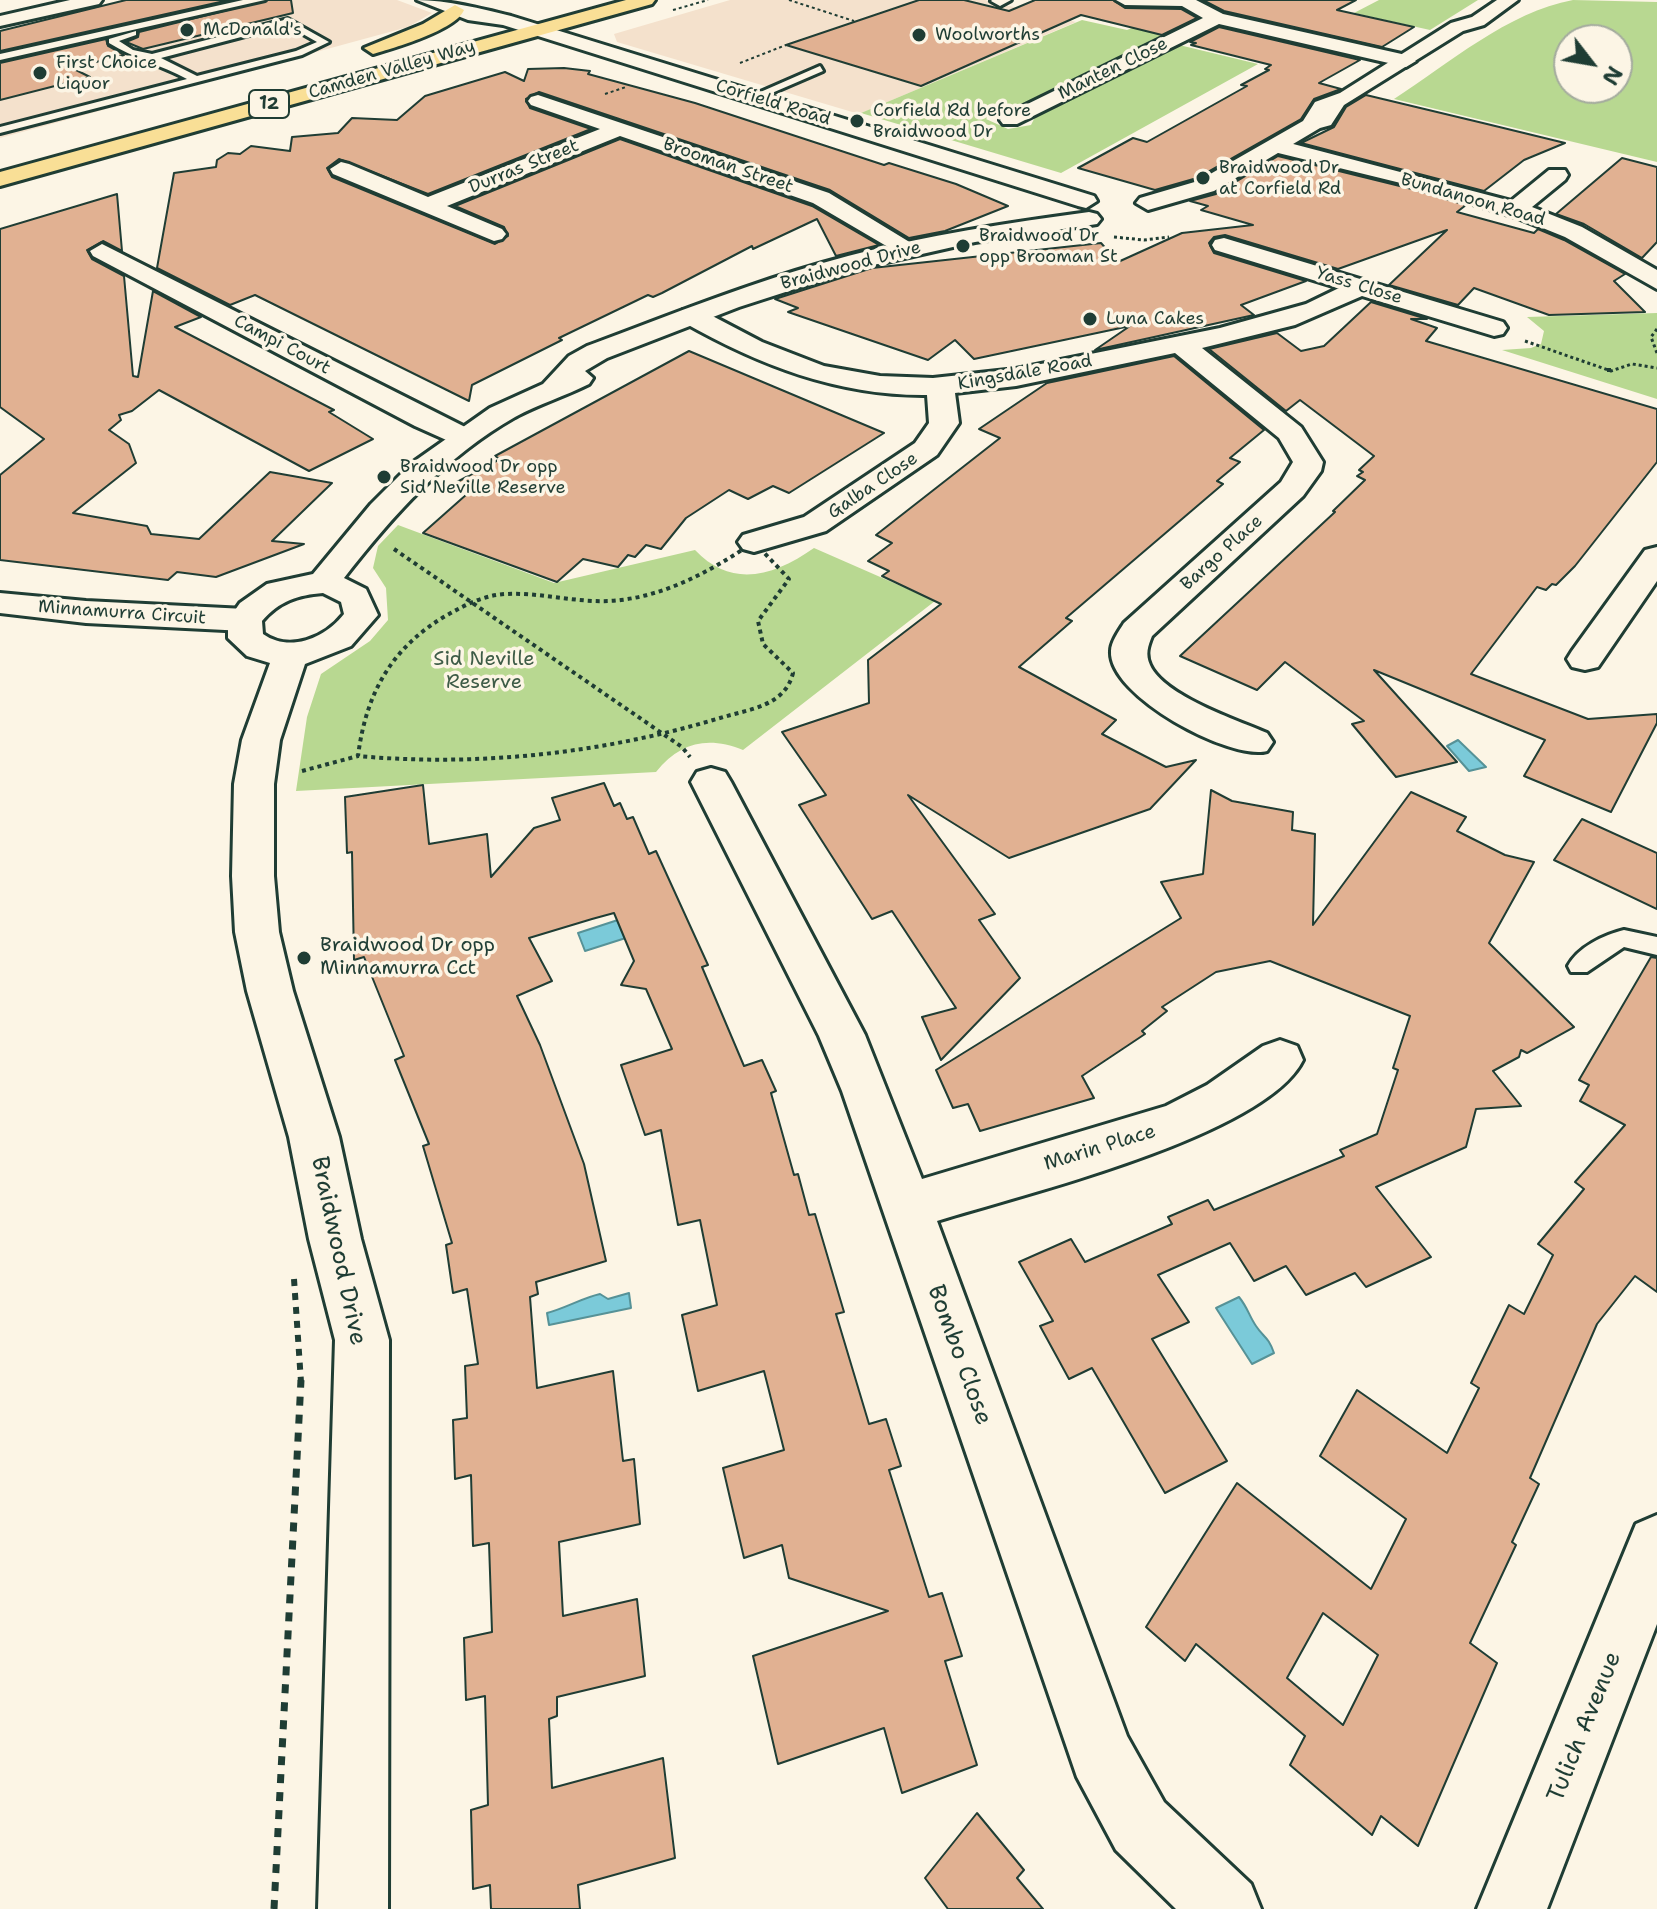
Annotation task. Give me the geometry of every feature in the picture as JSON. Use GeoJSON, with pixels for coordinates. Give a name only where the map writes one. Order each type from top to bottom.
{"type":"FeatureCollection","features":[{"type":"Feature","properties":{"kind":"main road","name":"Camden Valley Way"},"geometry":{"type":"LineString","coordinates":[[0,157],[578,0]]}},
{"type":"Feature","properties":{"kind":"main road"},"geometry":{"type":"LineString","coordinates":[[596,48],[592,38],[599,32],[654,1]]}},
{"type":"Feature","properties":{"kind":"main road","name":"Camden Valley Way"},"geometry":{"type":"LineString","coordinates":[[0,179],[537,30],[654,1]]}},
{"type":"Feature","properties":{"kind":"main road"},"geometry":{"type":"LineString","coordinates":[[359,53],[429,28],[454,14],[458,5]]}},
{"type":"Feature","properties":{"kind":"main road"},"geometry":{"type":"LineString","coordinates":[[206,100],[331,60]]}},
{"type":"Feature","properties":{"kind":"street"},"geometry":{"type":"LineString","coordinates":[[0,21],[93,0]]}},
{"type":"Feature","properties":{"kind":"street","name":"Corfield Road"},"geometry":{"type":"LineString","coordinates":[[426,0],[458,5],[754,97],[1100,216]]}},
{"type":"Feature","properties":{"kind":"street"},"geometry":{"type":"LineString","coordinates":[[1125,0],[1183,1],[1217,18],[1406,61]]}},
{"type":"Feature","properties":{"kind":"street"},"geometry":{"type":"LineString","coordinates":[[1137,226],[1147,223],[1156,214],[1138,200],[1206,186],[1314,123],[1328,119],[1334,103],[1509,0]]}},
{"type":"Feature","properties":{"kind":"street","name":"Manten Close"},"geometry":{"type":"LineString","coordinates":[[1010,120],[1217,18]]}},
{"type":"Feature","properties":{"kind":"street","name":"Brooman Street"},"geometry":{"type":"LineString","coordinates":[[538,101],[821,198],[909,249]]}},
{"type":"Feature","properties":{"kind":"street","name":"Durras Street"},"geometry":{"type":"LineString","coordinates":[[429,205],[619,129]]}},
{"type":"Feature","properties":{"kind":"street","name":"Bundanoon Road"},"geometry":{"type":"LineString","coordinates":[[1278,146],[1514,210],[1590,239],[1657,281]]}},
{"type":"Feature","properties":{"kind":"street","name":"Durras Street"},"geometry":{"type":"LineString","coordinates":[[341,169],[494,234]]}},
{"type":"Feature","properties":{"kind":"street"},"geometry":{"type":"LineString","coordinates":[[1514,210],[1557,175]]}},
{"type":"Feature","properties":{"kind":"street","name":"Braidwood Drive"},"geometry":{"type":"LineString","coordinates":[[323,583],[390,497],[427,463],[463,437],[598,367],[621,345],[799,278],[909,249],[1100,216]]}},
{"type":"Feature","properties":{"kind":"street","name":"Yass Close"},"geometry":{"type":"LineString","coordinates":[[1224,245],[1494,328]]}},
{"type":"Feature","properties":{"kind":"street","name":"Campi Court"},"geometry":{"type":"LineString","coordinates":[[102,251],[463,437]]}},
{"type":"Feature","properties":{"kind":"street","name":"Kingsdale Road"},"geometry":{"type":"LineString","coordinates":[[692,316],[770,358],[813,373],[874,384],[940,387],[1039,373],[1180,344],[1331,304],[1360,286]]}},
{"type":"Feature","properties":{"kind":"street","name":"Bargo Place"},"geometry":{"type":"LineString","coordinates":[[1180,344],[1291,433],[1308,462],[1306,471],[1292,489],[1136,631],[1129,641],[1126,662],[1153,691],[1254,742]]}},
{"type":"Feature","properties":{"kind":"street","name":"Galba Close"},"geometry":{"type":"LineString","coordinates":[[754,542],[815,524],[926,449],[944,423],[940,387]]}},
{"type":"Feature","properties":{"kind":"street"},"geometry":{"type":"LineString","coordinates":[[1585,659],[1657,557]]}},
{"type":"Feature","properties":{"kind":"street"},"geometry":{"type":"LineString","coordinates":[[323,583],[354,593],[361,604],[361,615],[354,628],[340,640],[321,648],[291,654],[265,651],[253,646],[243,629],[245,620],[266,597],[303,584],[323,583]]}},
{"type":"Feature","properties":{"kind":"street","name":"Minnamurra Circuit"},"geometry":{"type":"LineString","coordinates":[[0,603],[86,612],[245,620]]}},
{"type":"Feature","properties":{"kind":"street","name":"Braidwood Drive"},"geometry":{"type":"LineString","coordinates":[[291,654],[261,740],[254,784],[253,876],[257,932],[270,991],[314,1137],[335,1239],[362,1340],[353,1909]]}},
{"type":"Feature","properties":{"kind":"street","name":"Bombo Close"},"geometry":{"type":"LineString","coordinates":[[711,782],[842,1035],[1100,1754],[1140,1826],[1226,1909]]}},
{"type":"Feature","properties":{"kind":"street","name":"Marin Place"},"geometry":{"type":"LineString","coordinates":[[906,1207],[1178,1124],[1224,1100],[1280,1060]]}},
{"type":"Feature","properties":{"kind":"street","name":"Tulich Avenue"},"geometry":{"type":"LineString","coordinates":[[1512,1909],[1657,1545]]}},
{"type":"Feature","properties":{"kind":"lane"},"geometry":{"type":"LineString","coordinates":[[0,57],[261,0]]}},
{"type":"Feature","properties":{"kind":"lane"},"geometry":{"type":"LineString","coordinates":[[288,8],[288,22]]}},
{"type":"Feature","properties":{"kind":"lane"},"geometry":{"type":"LineString","coordinates":[[196,80],[124,39],[131,34],[205,15],[232,18],[256,30]]}},
{"type":"Feature","properties":{"kind":"lane"},"geometry":{"type":"LineString","coordinates":[[0,130],[299,53],[324,42],[288,22],[167,53],[150,53]]}},
{"type":"Feature","properties":{"kind":"lane"},"geometry":{"type":"LineString","coordinates":[[131,34],[143,40]]}},
{"type":"Feature","properties":{"kind":"lane"},"geometry":{"type":"LineString","coordinates":[[754,97],[820,69]]}},
{"type":"Feature","properties":{"kind":"lane"},"geometry":{"type":"LineString","coordinates":[[1579,966],[1621,937],[1634,937],[1657,946]]}},
{"type":"Feature","properties":{"kind":"path"},"geometry":{"type":"LineString","coordinates":[[789,0],[854,21]]}},
{"type":"Feature","properties":{"kind":"path"},"geometry":{"type":"LineString","coordinates":[[732,66],[786,45]]}},
{"type":"Feature","properties":{"kind":"path"},"geometry":{"type":"LineString","coordinates":[[1100,216],[1144,240],[1169,237]]}},
{"type":"Feature","properties":{"kind":"path"},"geometry":{"type":"LineString","coordinates":[[1494,328],[1611,371],[1632,364],[1657,368]]}},
{"type":"Feature","properties":{"kind":"path"},"geometry":{"type":"LineString","coordinates":[[1657,329],[1651,337],[1657,353]]}},
{"type":"Feature","properties":{"kind":"path"},"geometry":{"type":"LineString","coordinates":[[302,771],[358,756],[413,761],[475,760],[602,747],[664,735],[772,702],[789,689],[793,673],[789,665],[770,653],[758,638],[757,621],[762,608],[787,588],[789,579],[754,542],[712,571],[671,587],[622,600],[585,602],[509,593],[488,595],[469,602],[422,630],[391,660],[374,686],[361,718],[358,756]]}},
{"type":"Feature","properties":{"kind":"path"},"geometry":{"type":"LineString","coordinates":[[392,547],[682,747],[711,782]]}},
{"type":"Feature","properties":{"kind":"path"},"geometry":{"type":"LineString","coordinates":[[274,1909],[301,1382],[293,1263]]}},
{"type":"Feature","properties":{"kind":"shaded area"},"geometry":{"type":"Polygon","coordinates":[[[223,0],[397,0],[432,13],[408,27],[0,138],[0,52],[223,0]]]}},
{"type":"Feature","properties":{"kind":"shaded area"},"geometry":{"type":"Polygon","coordinates":[[[730,0],[985,0],[1076,22],[859,114],[617,42],[614,34],[730,0]]]}},
{"type":"Feature","properties":{"kind":"green space"},"geometry":{"type":"Polygon","coordinates":[[[1379,0],[1478,0],[1430,30],[1354,13],[1379,0]]]}},
{"type":"Feature","properties":{"kind":"green space"},"geometry":{"type":"Polygon","coordinates":[[[1573,0],[1657,2],[1657,162],[1394,99],[1479,41],[1525,16],[1573,0]]]}},
{"type":"Feature","properties":{"kind":"green space"},"geometry":{"type":"Polygon","coordinates":[[[1183,8],[1198,16],[1198,21],[1023,107],[993,112],[986,119],[1008,129],[1031,125],[1037,113],[1175,44],[1258,64],[1061,173],[861,113],[1082,20],[1127,30],[1183,8]]]}},
{"type":"Feature","properties":{"kind":"green space"},"geometry":{"type":"Polygon","coordinates":[[[1657,313],[1657,399],[1502,350],[1531,348],[1541,344],[1544,331],[1527,317],[1657,313]]]}},
{"type":"Feature","properties":{"kind":"green space","name":"Sid Neville Reserve"},"geometry":{"type":"Polygon","coordinates":[[[398,525],[554,583],[695,550],[724,570],[753,574],[784,566],[814,548],[935,601],[743,750],[718,743],[695,744],[675,754],[656,772],[296,791],[307,717],[321,674],[370,641],[388,620],[386,588],[373,568],[378,546],[398,525]]]}},
{"type":"Feature","properties":{"kind":"water"},"geometry":{"type":"Polygon","coordinates":[[[1458,740],[1486,767],[1469,771],[1447,746],[1458,740]]]}},
{"type":"Feature","properties":{"kind":"water"},"geometry":{"type":"Polygon","coordinates":[[[624,918],[632,936],[585,951],[578,933],[624,918]]]}},
{"type":"Feature","properties":{"kind":"water"},"geometry":{"type":"Polygon","coordinates":[[[629,1293],[631,1308],[549,1325],[547,1313],[600,1294],[608,1299],[629,1293]]]}},
{"type":"Feature","properties":{"kind":"water"},"geometry":{"type":"Polygon","coordinates":[[[1239,1297],[1274,1353],[1252,1364],[1216,1308],[1239,1297]]]}},
{"type":"Feature","properties":{"kind":"building"},"geometry":{"type":"Polygon","coordinates":[[[126,0],[229,0],[0,51],[0,31],[126,0]]]}},
{"type":"Feature","properties":{"kind":"building"},"geometry":{"type":"Polygon","coordinates":[[[268,0],[291,0],[293,13],[143,49],[126,42],[138,37],[139,32],[268,0]]]}},
{"type":"Feature","properties":{"kind":"building"},"geometry":{"type":"Polygon","coordinates":[[[919,0],[964,0],[1009,11],[1035,0],[1113,0],[1125,8],[1181,9],[1197,18],[1162,35],[1081,15],[921,86],[786,45],[919,0]]]}},
{"type":"Feature","properties":{"kind":"building"},"geometry":{"type":"Polygon","coordinates":[[[1203,0],[1356,0],[1337,10],[1414,27],[1382,47],[1224,11],[1203,0]]]}},
{"type":"Feature","properties":{"kind":"building"},"geometry":{"type":"Polygon","coordinates":[[[1219,27],[1360,60],[1319,83],[1341,89],[1314,99],[1301,119],[1197,178],[1155,190],[1078,168],[1133,138],[1147,142],[1247,86],[1241,85],[1269,70],[1265,69],[1271,65],[1191,45],[1196,43],[1190,42],[1219,27]]]}},
{"type":"Feature","properties":{"kind":"building","name":"First Choice Liquor"},"geometry":{"type":"Polygon","coordinates":[[[106,39],[108,46],[124,55],[72,68],[90,77],[0,100],[0,63],[106,39]]]}},
{"type":"Feature","properties":{"kind":"building"},"geometry":{"type":"Polygon","coordinates":[[[528,69],[590,71],[588,74],[695,103],[884,165],[889,163],[956,184],[1008,206],[945,231],[909,238],[830,190],[539,92],[526,99],[530,108],[591,129],[428,194],[339,159],[327,168],[332,177],[495,244],[508,236],[504,227],[455,206],[620,139],[812,206],[879,245],[836,256],[817,219],[753,249],[752,246],[662,293],[653,297],[648,295],[559,338],[562,340],[472,385],[469,401],[255,295],[230,305],[157,268],[174,173],[216,167],[217,160],[228,153],[240,154],[251,146],[290,151],[292,137],[338,133],[352,118],[397,120],[425,96],[505,72],[524,81],[528,69]]]}},
{"type":"Feature","properties":{"kind":"building"},"geometry":{"type":"Polygon","coordinates":[[[1366,95],[1565,143],[1524,160],[1484,191],[1301,143],[1334,127],[1346,107],[1366,95]]]}},
{"type":"Feature","properties":{"kind":"building"},"geometry":{"type":"Polygon","coordinates":[[[1278,156],[1416,190],[1466,205],[1457,212],[1534,233],[1538,229],[1564,240],[1625,274],[1614,281],[1645,312],[1549,315],[1474,288],[1458,305],[1389,285],[1447,230],[1338,269],[1225,235],[1214,237],[1209,243],[1214,253],[1306,281],[1241,305],[1254,315],[1095,350],[1130,326],[974,359],[955,340],[928,360],[788,312],[798,308],[775,299],[872,268],[1101,243],[1118,262],[1182,233],[1253,225],[1201,210],[1208,206],[1190,201],[1216,194],[1278,156]]]}},
{"type":"Feature","properties":{"kind":"building"},"geometry":{"type":"Polygon","coordinates":[[[1622,158],[1657,167],[1657,242],[1642,258],[1584,224],[1556,214],[1622,158]]]}},
{"type":"Feature","properties":{"kind":"building"},"geometry":{"type":"Polygon","coordinates":[[[117,194],[122,251],[103,241],[87,250],[92,259],[124,276],[133,376],[138,377],[153,291],[201,317],[175,327],[334,410],[329,412],[373,439],[309,471],[159,390],[132,411],[119,415],[121,420],[109,430],[129,444],[136,463],[73,513],[147,526],[151,534],[199,539],[270,472],[332,483],[272,541],[304,544],[216,577],[177,572],[168,580],[0,560],[0,475],[44,439],[0,407],[0,229],[117,194]]]}},
{"type":"Feature","properties":{"kind":"building"},"geometry":{"type":"Polygon","coordinates":[[[1371,302],[1427,319],[1411,319],[1437,328],[1426,341],[1657,409],[1657,462],[1575,566],[1556,585],[1552,584],[1546,590],[1537,587],[1471,674],[1588,719],[1657,714],[1657,723],[1611,812],[1524,776],[1545,740],[1374,670],[1457,762],[1396,777],[1352,724],[1364,721],[1285,662],[1257,690],[1180,656],[1335,512],[1365,480],[1357,476],[1363,472],[1359,470],[1374,456],[1300,400],[1286,411],[1209,349],[1277,333],[1301,351],[1324,346],[1371,302]]]}},
{"type":"Feature","properties":{"kind":"building"},"geometry":{"type":"Polygon","coordinates":[[[689,351],[884,433],[789,493],[773,486],[748,499],[729,490],[686,518],[661,549],[646,545],[635,557],[628,555],[618,567],[583,559],[557,582],[423,533],[467,494],[460,490],[466,487],[457,482],[500,459],[495,456],[689,351]]]}},
{"type":"Feature","properties":{"kind":"building"},"geometry":{"type":"Polygon","coordinates":[[[1174,356],[1264,430],[1230,458],[1240,462],[1217,481],[1223,484],[1066,618],[1072,621],[1019,667],[1116,720],[1102,734],[1166,767],[1196,760],[1150,809],[1009,858],[908,795],[995,914],[979,920],[1020,978],[941,1060],[922,1017],[956,1008],[892,911],[872,919],[799,805],[826,795],[782,732],[869,703],[868,660],[941,604],[882,576],[889,571],[868,561],[892,543],[876,535],[1000,438],[979,429],[1047,383],[1174,356]]]}},
{"type":"Feature","properties":{"kind":"building"},"geometry":{"type":"Polygon","coordinates":[[[604,783],[614,806],[620,803],[627,819],[633,817],[649,854],[656,851],[708,965],[702,967],[744,1066],[762,1060],[776,1091],[771,1093],[794,1175],[798,1174],[809,1215],[815,1214],[844,1312],[836,1314],[869,1424],[886,1419],[901,1466],[889,1470],[929,1597],[942,1593],[962,1656],[945,1661],[977,1765],[902,1793],[884,1728],[778,1764],[753,1656],[888,1611],[789,1578],[782,1545],[744,1558],[723,1468],[784,1450],[764,1371],[698,1391],[682,1315],[717,1305],[700,1220],[678,1225],[661,1130],[645,1135],[621,1065],[672,1049],[646,989],[621,985],[634,961],[614,913],[592,919],[529,938],[552,981],[517,996],[540,1045],[584,1164],[606,1261],[536,1282],[538,1294],[530,1297],[537,1388],[613,1371],[623,1461],[634,1459],[640,1524],[559,1542],[563,1616],[637,1599],[645,1676],[557,1697],[557,1716],[549,1719],[552,1788],[663,1758],[675,1858],[578,1885],[580,1909],[491,1909],[490,1885],[473,1889],[471,1810],[488,1805],[485,1696],[466,1700],[464,1638],[492,1632],[489,1543],[473,1546],[471,1475],[455,1479],[453,1420],[467,1418],[465,1366],[478,1364],[467,1289],[453,1293],[446,1245],[452,1243],[423,1146],[429,1144],[395,1060],[404,1056],[364,957],[354,960],[352,852],[347,853],[345,797],[423,785],[429,844],[487,834],[491,877],[534,828],[560,820],[552,798],[604,783]]]}},
{"type":"Feature","properties":{"kind":"building"},"geometry":{"type":"Polygon","coordinates":[[[1211,790],[1232,801],[1293,812],[1292,830],[1315,834],[1313,925],[1411,792],[1466,817],[1457,831],[1505,855],[1534,862],[1489,943],[1574,1027],[1527,1053],[1521,1050],[1519,1057],[1493,1071],[1521,1106],[1476,1109],[1466,1147],[1376,1187],[1431,1257],[1366,1287],[1355,1273],[1306,1295],[1286,1266],[1254,1281],[1230,1243],[1158,1275],[1189,1322],[1152,1339],[1227,1461],[1165,1493],[1092,1368],[1069,1379],[1040,1326],[1053,1321],[1019,1262],[1071,1239],[1085,1262],[1172,1224],[1168,1217],[1208,1200],[1214,1210],[1344,1156],[1340,1150],[1377,1134],[1398,1070],[1393,1068],[1410,1016],[1270,961],[1216,972],[1162,1007],[1167,1011],[1142,1031],[1145,1034],[1082,1076],[1094,1098],[980,1131],[968,1104],[953,1108],[936,1070],[1181,918],[1161,882],[1203,874],[1211,790]]]}},
{"type":"Feature","properties":{"kind":"building"},"geometry":{"type":"Polygon","coordinates":[[[1582,819],[1657,853],[1657,909],[1554,860],[1582,819]]]}},
{"type":"Feature","properties":{"kind":"building"},"geometry":{"type":"Polygon","coordinates":[[[1651,957],[1657,958],[1657,1292],[1635,1276],[1597,1324],[1530,1478],[1539,1484],[1512,1542],[1516,1545],[1470,1643],[1497,1663],[1418,1846],[1381,1816],[1372,1835],[1290,1765],[1305,1736],[1196,1644],[1185,1661],[1146,1627],[1237,1483],[1371,1589],[1406,1519],[1320,1456],[1357,1390],[1447,1453],[1479,1388],[1471,1383],[1509,1305],[1524,1314],[1553,1255],[1538,1244],[1584,1189],[1575,1182],[1625,1125],[1580,1101],[1589,1085],[1579,1080],[1651,957]],[[1323,1613],[1287,1678],[1343,1725],[1378,1655],[1323,1613]]]}},
{"type":"Feature","properties":{"kind":"building"},"geometry":{"type":"Polygon","coordinates":[[[977,1813],[1024,1870],[1017,1878],[1043,1909],[948,1909],[925,1878],[977,1813]]]}},
{"type":"Feature","properties":{"kind":"place","name":"McDonald's"},"geometry":{"type":"Point","coordinates":[187,30]}},
{"type":"Feature","properties":{"kind":"place","name":"Woolworths"},"geometry":{"type":"Point","coordinates":[919,35]}},
{"type":"Feature","properties":{"kind":"place","name":"First Choice Liquor"},"geometry":{"type":"Point","coordinates":[40,73]}},
{"type":"Feature","properties":{"kind":"place","name":"Corfield Rd before Braidwood Dr"},"geometry":{"type":"Point","coordinates":[857,121]}},
{"type":"Feature","properties":{"kind":"place","name":"Braidwood Dr at Corfield Rd"},"geometry":{"type":"Point","coordinates":[1203,178]}},
{"type":"Feature","properties":{"kind":"place","name":"Braidwood Dr opp Brooman St"},"geometry":{"type":"Point","coordinates":[963,246]}},
{"type":"Feature","properties":{"kind":"place","name":"Luna Cakes"},"geometry":{"type":"Point","coordinates":[1090,319]}},
{"type":"Feature","properties":{"kind":"place","name":"Braidwood Dr opp Sid Neville Reserve"},"geometry":{"type":"Point","coordinates":[384,477]}},
{"type":"Feature","properties":{"kind":"place","name":"Braidwood Dr opp Minnamurra Cct"},"geometry":{"type":"Point","coordinates":[304,958]}}]}
